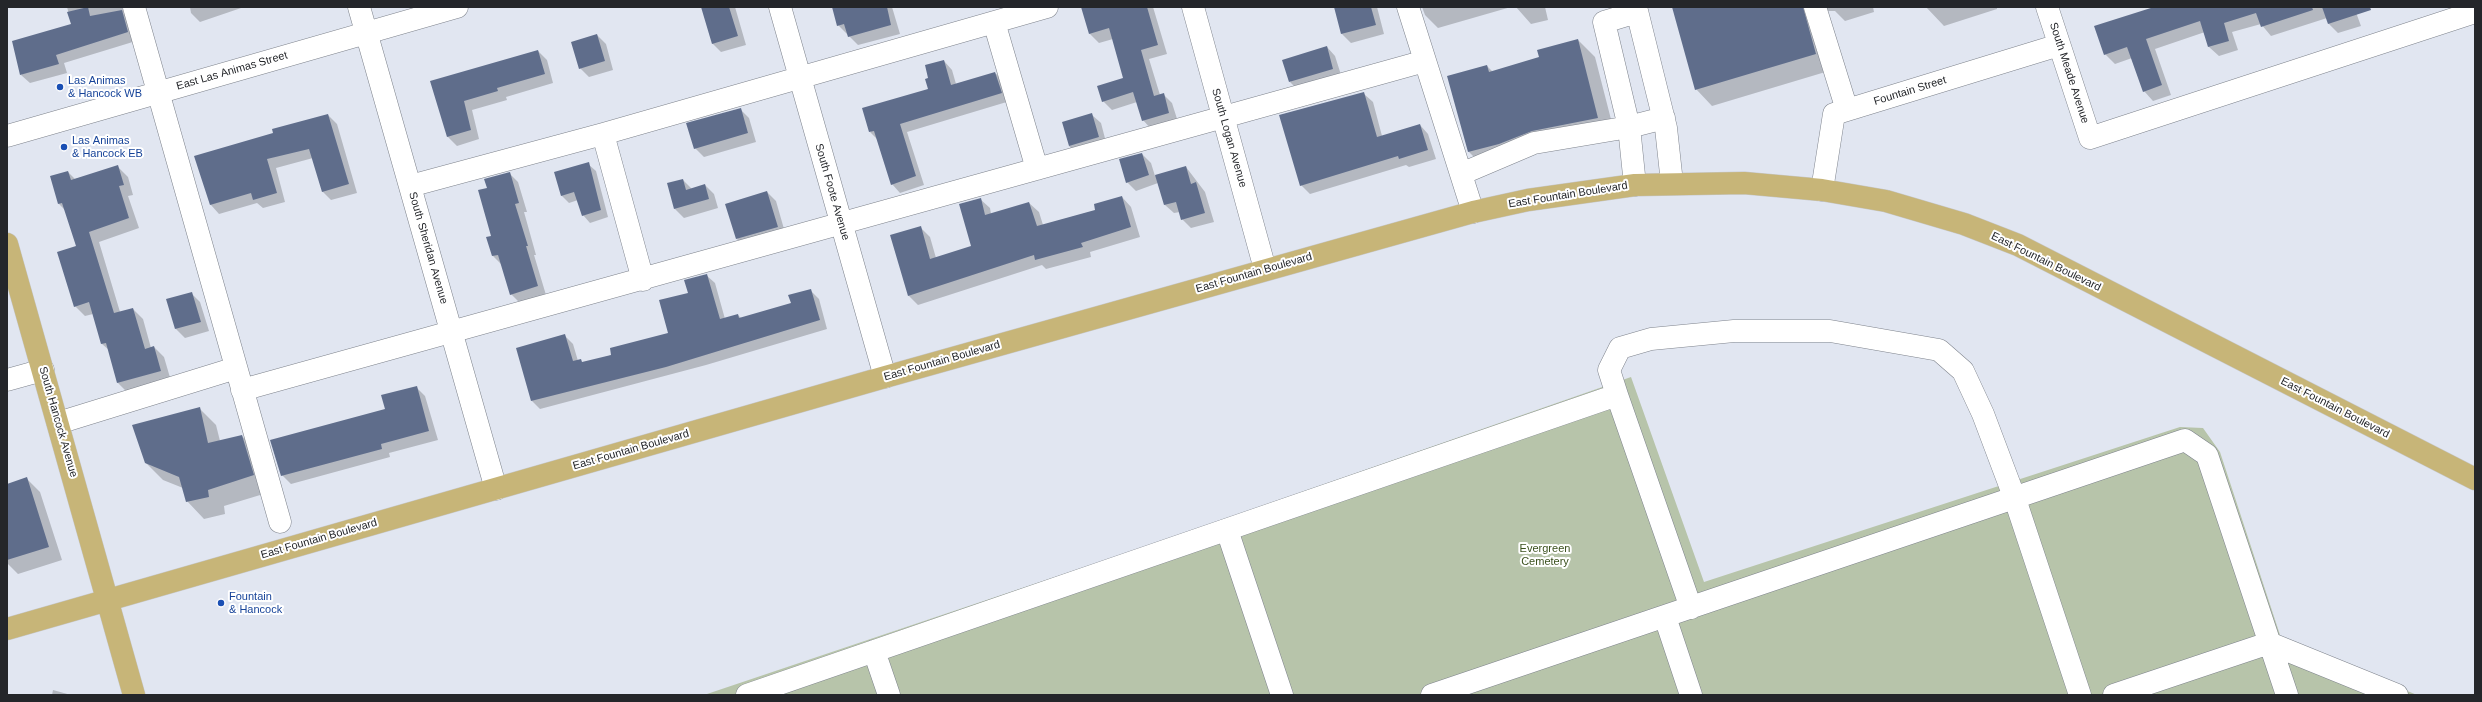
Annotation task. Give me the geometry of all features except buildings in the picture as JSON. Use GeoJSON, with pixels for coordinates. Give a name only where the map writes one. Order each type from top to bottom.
{"type":"FeatureCollection","features":[{"type":"Feature","properties":{"kind":"main road","name":"East Fountain Boulevard"},"geometry":{"type":"LineString","coordinates":[[7,629],[885,377],[1473,212],[1536,198],[1635,185],[1744,183],[1822,190],[1893,203],[1964,224],[2018,245],[2475,479]]}},
{"type":"Feature","properties":{"kind":"main road","name":"South Hancock Avenue"},"geometry":{"type":"LineString","coordinates":[[7,244],[134,695]]}},
{"type":"Feature","properties":{"kind":"street"},"geometry":{"type":"LineString","coordinates":[[134,7],[280,522]]}},
{"type":"Feature","properties":{"kind":"street","name":"South Sheridan Avenue"},"geometry":{"type":"LineString","coordinates":[[359,7],[496,488]]}},
{"type":"Feature","properties":{"kind":"street","name":"East Las Animas Street"},"geometry":{"type":"LineString","coordinates":[[7,136],[457,7]]}},
{"type":"Feature","properties":{"kind":"street","name":"South Foote Avenue"},"geometry":{"type":"LineString","coordinates":[[780,7],[885,377]]}},
{"type":"Feature","properties":{"kind":"street"},"geometry":{"type":"LineString","coordinates":[[410,186],[602,134],[1047,7]]}},
{"type":"Feature","properties":{"kind":"street","name":"South Logan Avenue"},"geometry":{"type":"LineString","coordinates":[[1193,7],[1222,118],[1266,269]]}},
{"type":"Feature","properties":{"kind":"street"},"geometry":{"type":"LineString","coordinates":[[1408,7],[1473,212]]}},
{"type":"Feature","properties":{"kind":"street"},"geometry":{"type":"LineString","coordinates":[[1815,7],[1847,110]]}},
{"type":"Feature","properties":{"kind":"street","name":"South Meade Avenue"},"geometry":{"type":"LineString","coordinates":[[2047,7],[2090,138],[2475,12]]}},
{"type":"Feature","properties":{"kind":"street"},"geometry":{"type":"LineString","coordinates":[[1635,185],[1629,127],[1604,22],[1636,10],[1664,118],[1672,184]]}},
{"type":"Feature","properties":{"kind":"street"},"geometry":{"type":"LineString","coordinates":[[994,22],[1037,169]]}},
{"type":"Feature","properties":{"kind":"street","name":"Fountain Street"},"geometry":{"type":"LineString","coordinates":[[1822,190],[1834,114],[2059,45]]}},
{"type":"Feature","properties":{"kind":"street"},"geometry":{"type":"LineString","coordinates":[[242,390],[842,225],[1424,61]]}},
{"type":"Feature","properties":{"kind":"street"},"geometry":{"type":"LineString","coordinates":[[1461,174],[1534,143],[1629,127],[1664,118]]}},
{"type":"Feature","properties":{"kind":"street"},"geometry":{"type":"LineString","coordinates":[[602,134],[643,280]]}},
{"type":"Feature","properties":{"kind":"street"},"geometry":{"type":"LineString","coordinates":[[1691,608],[1617,396],[1610,370],[1620,348],[1651,339],[1734,331],[1830,331],[1940,350],[1963,370],[1983,414],[2016,499],[2080,695]]}},
{"type":"Feature","properties":{"kind":"street"},"geometry":{"type":"LineString","coordinates":[[58,423],[236,368]]}},
{"type":"Feature","properties":{"kind":"street"},"geometry":{"type":"LineString","coordinates":[[7,380],[43,370]]}},
{"type":"Feature","properties":{"kind":"street"},"geometry":{"type":"LineString","coordinates":[[747,695],[1617,396]]}},
{"type":"Feature","properties":{"kind":"street"},"geometry":{"type":"LineString","coordinates":[[1432,695],[2016,499],[2185,440],[2207,455],[2287,695]]}},
{"type":"Feature","properties":{"kind":"street"},"geometry":{"type":"LineString","coordinates":[[1227,530],[1282,695]]}},
{"type":"Feature","properties":{"kind":"street"},"geometry":{"type":"LineString","coordinates":[[1665,617],[1691,695]]}},
{"type":"Feature","properties":{"kind":"street"},"geometry":{"type":"LineString","coordinates":[[2114,695],[2269,643],[2397,695]]}},
{"type":"Feature","properties":{"kind":"street"},"geometry":{"type":"LineString","coordinates":[[874,651],[889,695]]}},
{"type":"Feature","properties":{"kind":"green space","name":"Evergreen Cemetery"},"geometry":{"type":"Polygon","coordinates":[[[1631,377],[1704,582],[2180,427],[2203,428],[2220,452],[2281,638],[2417,695],[704,695],[1147,546],[1631,377]]]}},
{"type":"Feature","properties":{"kind":"place","name":"Las Animas & Hancock WB"},"geometry":{"type":"Point","coordinates":[60,87]}},
{"type":"Feature","properties":{"kind":"place","name":"Las Animas & Hancock EB"},"geometry":{"type":"Point","coordinates":[64,147]}},
{"type":"Feature","properties":{"kind":"place","name":"Fountain & Hancock"},"geometry":{"type":"Point","coordinates":[221,603]}}]}
